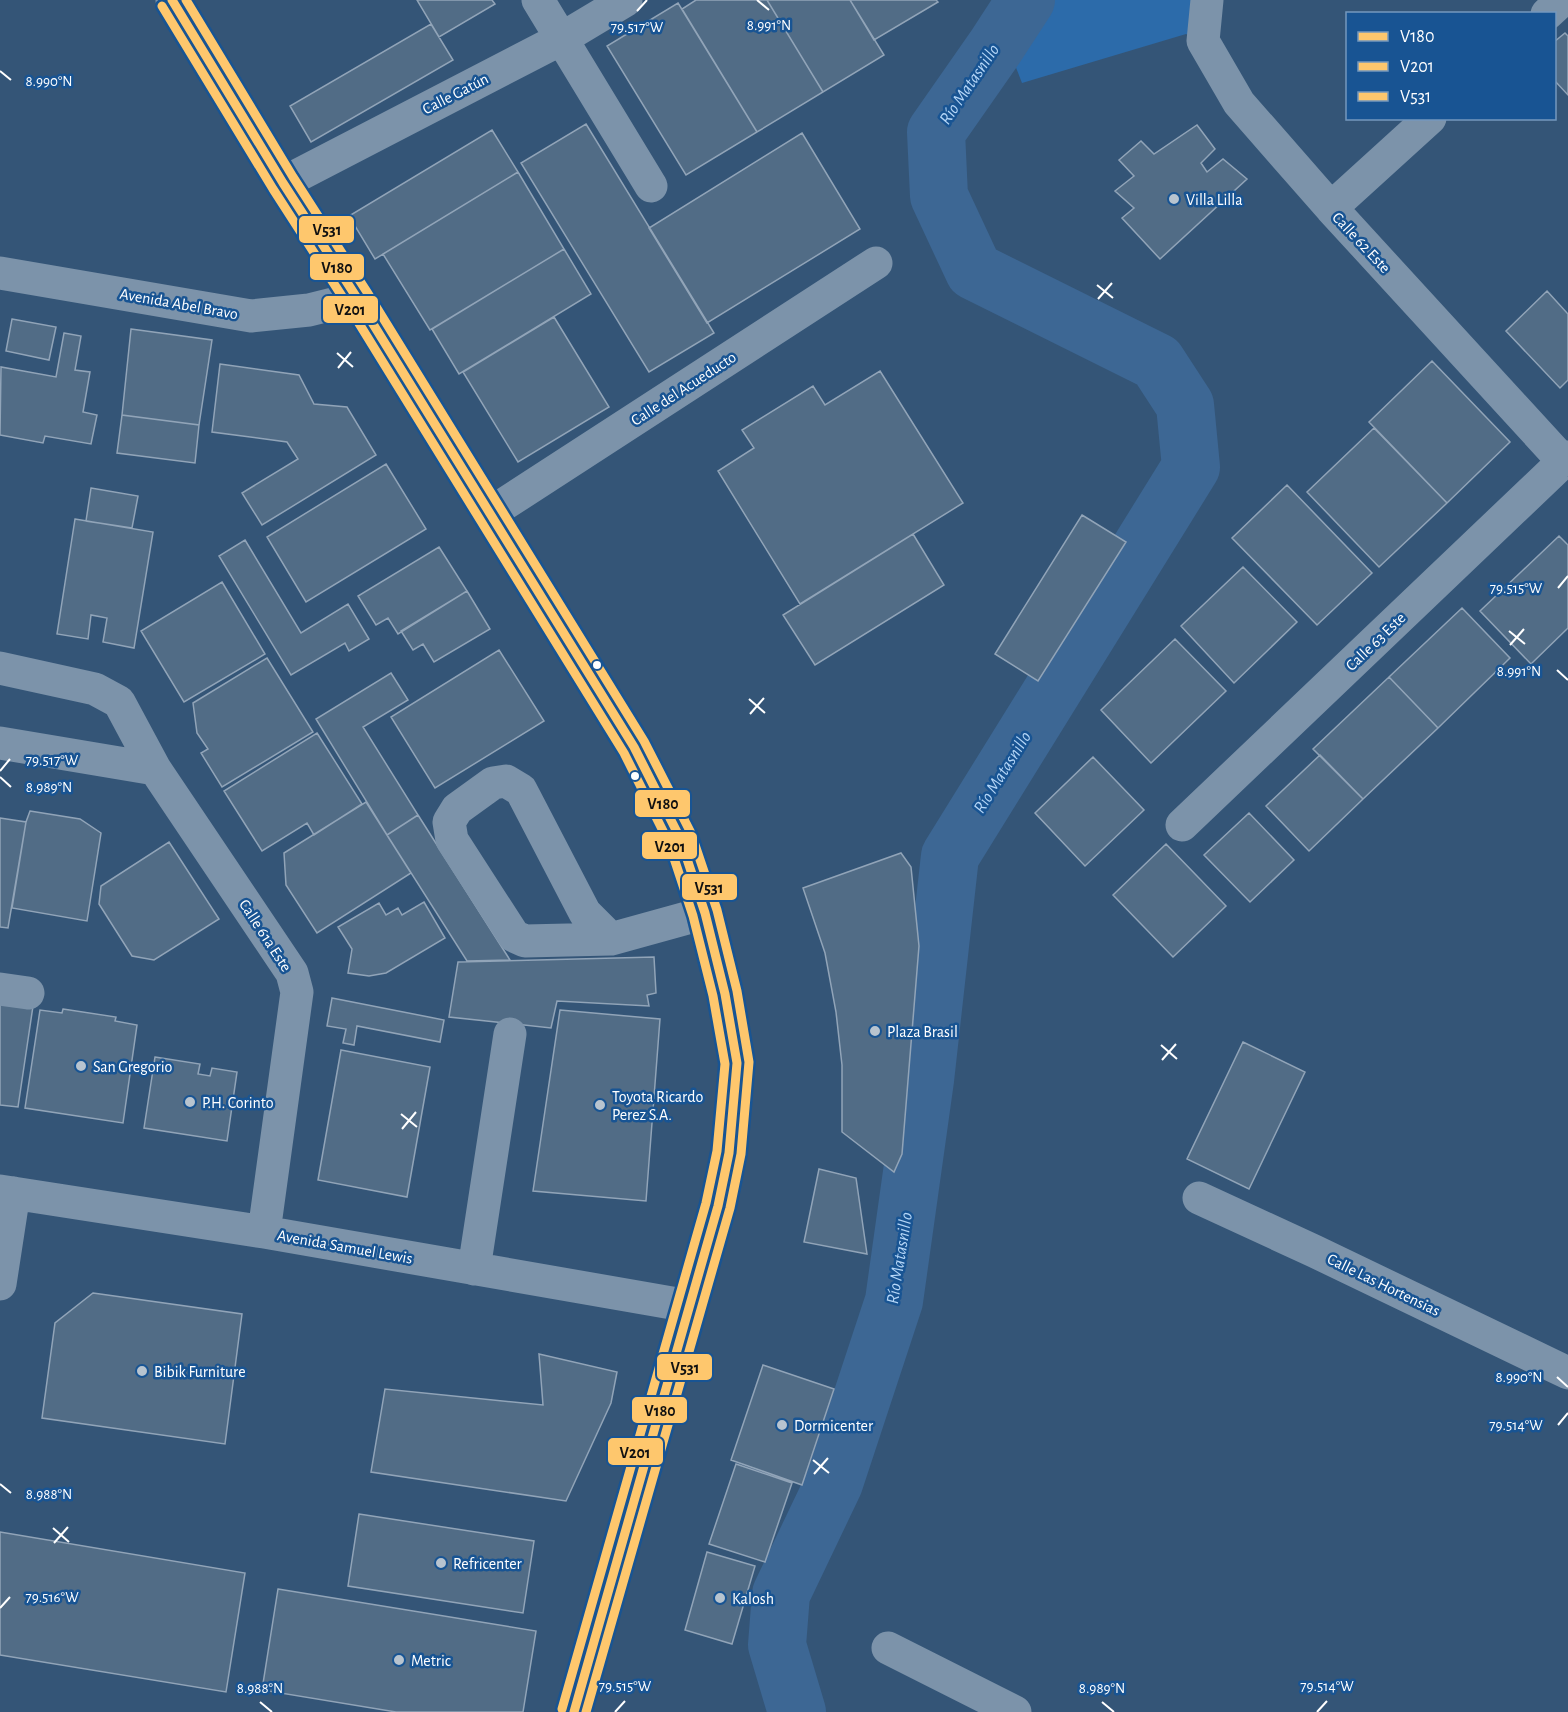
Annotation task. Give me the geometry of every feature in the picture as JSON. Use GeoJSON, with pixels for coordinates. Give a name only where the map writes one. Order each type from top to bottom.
{"type":"FeatureCollection","features":[{"type":"Feature","properties":{"kind":"main road"},"geometry":{"type":"LineString","coordinates":[[172,0],[283,183],[357,298],[634,747],[680,838],[705,913],[725,994],[737,1062],[729,1153],[718,1206],[574,1712]]}},
{"type":"Feature","properties":{"kind":"street"},"geometry":{"type":"LineString","coordinates":[[538,0],[651,186]]}},
{"type":"Feature","properties":{"kind":"street","name":"Calle Gatún"},"geometry":{"type":"LineString","coordinates":[[283,183],[561,39],[626,0]]}},
{"type":"Feature","properties":{"kind":"street","name":"Calle 62 Este"},"geometry":{"type":"LineString","coordinates":[[1207,0],[1203,41],[1239,103],[1330,208],[1566,459]]}},
{"type":"Feature","properties":{"kind":"street"},"geometry":{"type":"LineString","coordinates":[[1549,12],[1562,0]]}},
{"type":"Feature","properties":{"kind":"street"},"geometry":{"type":"LineString","coordinates":[[1330,208],[1428,120]]}},
{"type":"Feature","properties":{"kind":"street","name":"Calle del Acueducto"},"geometry":{"type":"LineString","coordinates":[[489,514],[876,263]]}},
{"type":"Feature","properties":{"kind":"street","name":"Avenida Abel Bravo"},"geometry":{"type":"LineString","coordinates":[[0,273],[251,316],[309,310],[357,298]]}},
{"type":"Feature","properties":{"kind":"street","name":"Calle 63 Este"},"geometry":{"type":"LineString","coordinates":[[1182,825],[1566,459]]}},
{"type":"Feature","properties":{"kind":"street","name":"Calle 61a Este"},"geometry":{"type":"LineString","coordinates":[[0,668],[95,689],[119,702],[155,769],[292,973],[297,992],[264,1232]]}},
{"type":"Feature","properties":{"kind":"street"},"geometry":{"type":"LineString","coordinates":[[0,742],[155,769]]}},
{"type":"Feature","properties":{"kind":"street"},"geometry":{"type":"LineString","coordinates":[[611,939],[585,914],[521,790],[506,781],[494,783],[457,809],[448,822],[452,840],[514,936],[525,941],[611,939],[705,913]]}},
{"type":"Feature","properties":{"kind":"street"},"geometry":{"type":"LineString","coordinates":[[474,1269],[510,1034]]}},
{"type":"Feature","properties":{"kind":"street"},"geometry":{"type":"LineString","coordinates":[[0,1284],[7,1192]]}},
{"type":"Feature","properties":{"kind":"street","name":"Avenida Samuel Lewis"},"geometry":{"type":"LineString","coordinates":[[7,1192],[264,1232],[689,1306]]}},
{"type":"Feature","properties":{"kind":"street","name":"Calle Las Hortensias"},"geometry":{"type":"LineString","coordinates":[[1199,1198],[1568,1372]]}},
{"type":"Feature","properties":{"kind":"street"},"geometry":{"type":"LineString","coordinates":[[888,1648],[1015,1712]]}},
{"type":"Feature","properties":{"kind":"shaded area"},"geometry":{"type":"Polygon","coordinates":[[[1012,0],[1207,0],[1203,41],[1186,34],[1022,83],[998,21],[1012,0]]]}},
{"type":"Feature","properties":{"kind":"building"},"geometry":{"type":"Polygon","coordinates":[[[417,0],[492,0],[495,4],[439,37],[417,0]]]}},
{"type":"Feature","properties":{"kind":"building"},"geometry":{"type":"Polygon","coordinates":[[[696,0],[767,0],[823,92],[757,132],[682,9],[696,0]]]}},
{"type":"Feature","properties":{"kind":"building"},"geometry":{"type":"Polygon","coordinates":[[[767,0],[850,0],[884,55],[823,92],[767,0]]]}},
{"type":"Feature","properties":{"kind":"building"},"geometry":{"type":"Polygon","coordinates":[[[850,0],[936,0],[938,2],[874,40],[850,0]]]}},
{"type":"Feature","properties":{"kind":"building"},"geometry":{"type":"Polygon","coordinates":[[[678,3],[757,132],[686,175],[607,46],[678,3]]]}},
{"type":"Feature","properties":{"kind":"building"},"geometry":{"type":"Polygon","coordinates":[[[431,24],[453,60],[311,142],[290,106],[431,24]]]}},
{"type":"Feature","properties":{"kind":"building"},"geometry":{"type":"Polygon","coordinates":[[[1565,33],[1568,36],[1568,95],[1556,82],[1556,40],[1565,33]]]}},
{"type":"Feature","properties":{"kind":"building"},"geometry":{"type":"Polygon","coordinates":[[[586,124],[714,333],[649,372],[521,163],[586,124]]]}},
{"type":"Feature","properties":{"kind":"building","name":"Villa Lilla"},"geometry":{"type":"Polygon","coordinates":[[[1197,125],[1215,149],[1201,163],[1207,172],[1223,159],[1247,179],[1160,259],[1122,218],[1134,208],[1115,191],[1134,176],[1119,160],[1141,141],[1154,154],[1197,125]]]}},
{"type":"Feature","properties":{"kind":"building"},"geometry":{"type":"Polygon","coordinates":[[[492,130],[518,172],[375,259],[349,216],[492,130]]]}},
{"type":"Feature","properties":{"kind":"building"},"geometry":{"type":"Polygon","coordinates":[[[802,133],[860,229],[707,323],[649,228],[802,133]]]}},
{"type":"Feature","properties":{"kind":"building"},"geometry":{"type":"Polygon","coordinates":[[[518,172],[564,249],[430,330],[383,254],[518,172]]]}},
{"type":"Feature","properties":{"kind":"building"},"geometry":{"type":"Polygon","coordinates":[[[564,249],[591,294],[459,374],[432,329],[564,249]]]}},
{"type":"Feature","properties":{"kind":"building"},"geometry":{"type":"Polygon","coordinates":[[[1547,291],[1568,314],[1568,380],[1560,388],[1506,331],[1547,291]]]}},
{"type":"Feature","properties":{"kind":"building"},"geometry":{"type":"Polygon","coordinates":[[[554,317],[609,407],[518,462],[463,372],[554,317]]]}},
{"type":"Feature","properties":{"kind":"building"},"geometry":{"type":"Polygon","coordinates":[[[12,319],[56,327],[49,360],[6,351],[12,319]]]}},
{"type":"Feature","properties":{"kind":"building"},"geometry":{"type":"Polygon","coordinates":[[[131,329],[212,340],[199,425],[122,415],[131,329]]]}},
{"type":"Feature","properties":{"kind":"building"},"geometry":{"type":"Polygon","coordinates":[[[64,333],[81,336],[75,370],[90,372],[83,412],[97,415],[91,444],[45,436],[43,443],[0,435],[1,367],[56,377],[64,333]]]}},
{"type":"Feature","properties":{"kind":"building"},"geometry":{"type":"Polygon","coordinates":[[[1432,361],[1510,442],[1447,503],[1369,422],[1432,361]]]}},
{"type":"Feature","properties":{"kind":"building"},"geometry":{"type":"Polygon","coordinates":[[[220,364],[299,375],[314,404],[347,407],[376,455],[262,525],[242,493],[298,459],[287,442],[212,432],[220,364]]]}},
{"type":"Feature","properties":{"kind":"building"},"geometry":{"type":"Polygon","coordinates":[[[880,371],[963,503],[800,604],[718,471],[754,448],[742,430],[813,386],[825,405],[880,371]]]}},
{"type":"Feature","properties":{"kind":"building"},"geometry":{"type":"Polygon","coordinates":[[[122,415],[199,425],[195,463],[117,453],[122,415]]]}},
{"type":"Feature","properties":{"kind":"building"},"geometry":{"type":"Polygon","coordinates":[[[1374,428],[1447,503],[1379,567],[1307,492],[1374,428]]]}},
{"type":"Feature","properties":{"kind":"building"},"geometry":{"type":"Polygon","coordinates":[[[386,464],[426,529],[306,602],[267,537],[386,464]]]}},
{"type":"Feature","properties":{"kind":"building"},"geometry":{"type":"Polygon","coordinates":[[[1287,485],[1372,573],[1317,625],[1232,538],[1287,485]]]}},
{"type":"Feature","properties":{"kind":"building"},"geometry":{"type":"Polygon","coordinates":[[[91,488],[138,496],[132,528],[86,521],[91,488]]]}},
{"type":"Feature","properties":{"kind":"building"},"geometry":{"type":"Polygon","coordinates":[[[1082,515],[1126,542],[1038,681],[995,654],[1082,515]]]}},
{"type":"Feature","properties":{"kind":"building"},"geometry":{"type":"Polygon","coordinates":[[[75,519],[153,532],[134,648],[103,642],[107,618],[91,615],[88,639],[57,634],[75,519]]]}},
{"type":"Feature","properties":{"kind":"building"},"geometry":{"type":"Polygon","coordinates":[[[913,534],[944,585],[815,665],[783,615],[913,534]]]}},
{"type":"Feature","properties":{"kind":"building"},"geometry":{"type":"Polygon","coordinates":[[[1559,536],[1568,545],[1568,628],[1531,664],[1480,611],[1559,536]]]}},
{"type":"Feature","properties":{"kind":"building"},"geometry":{"type":"Polygon","coordinates":[[[245,540],[301,633],[348,604],[369,639],[349,651],[345,643],[291,675],[219,556],[245,540]]]}},
{"type":"Feature","properties":{"kind":"building"},"geometry":{"type":"Polygon","coordinates":[[[439,547],[467,591],[398,634],[388,618],[376,625],[358,596],[439,547]]]}},
{"type":"Feature","properties":{"kind":"building"},"geometry":{"type":"Polygon","coordinates":[[[1243,567],[1297,622],[1234,683],[1181,626],[1243,567]]]}},
{"type":"Feature","properties":{"kind":"building"},"geometry":{"type":"Polygon","coordinates":[[[222,582],[265,654],[184,702],[141,631],[222,582]]]}},
{"type":"Feature","properties":{"kind":"building"},"geometry":{"type":"Polygon","coordinates":[[[467,591],[490,629],[434,662],[423,644],[413,650],[401,631],[467,591]]]}},
{"type":"Feature","properties":{"kind":"building"},"geometry":{"type":"Polygon","coordinates":[[[1462,608],[1510,658],[1438,728],[1389,677],[1462,608]]]}},
{"type":"Feature","properties":{"kind":"building"},"geometry":{"type":"Polygon","coordinates":[[[1175,639],[1226,691],[1151,763],[1101,710],[1175,639]]]}},
{"type":"Feature","properties":{"kind":"building"},"geometry":{"type":"Polygon","coordinates":[[[499,650],[544,721],[435,788],[391,717],[499,650]]]}},
{"type":"Feature","properties":{"kind":"building"},"geometry":{"type":"Polygon","coordinates":[[[267,658],[313,732],[222,787],[201,753],[208,749],[197,733],[193,703],[267,658]]]}},
{"type":"Feature","properties":{"kind":"building"},"geometry":{"type":"Polygon","coordinates":[[[391,673],[408,700],[363,727],[418,815],[387,835],[316,719],[391,673]]]}},
{"type":"Feature","properties":{"kind":"building"},"geometry":{"type":"Polygon","coordinates":[[[1389,677],[1438,728],[1363,799],[1313,749],[1389,677]]]}},
{"type":"Feature","properties":{"kind":"building"},"geometry":{"type":"Polygon","coordinates":[[[317,733],[362,804],[314,835],[307,823],[262,851],[224,791],[317,733]]]}},
{"type":"Feature","properties":{"kind":"building"},"geometry":{"type":"Polygon","coordinates":[[[1320,755],[1363,799],[1309,851],[1266,806],[1320,755]]]}},
{"type":"Feature","properties":{"kind":"building"},"geometry":{"type":"Polygon","coordinates":[[[1093,757],[1144,810],[1085,866],[1035,813],[1093,757]]]}},
{"type":"Feature","properties":{"kind":"building"},"geometry":{"type":"Polygon","coordinates":[[[366,802],[411,873],[317,933],[286,885],[284,853],[366,802]]]}},
{"type":"Feature","properties":{"kind":"building"},"geometry":{"type":"Polygon","coordinates":[[[30,811],[80,819],[101,833],[87,921],[12,908],[26,822],[30,811]]]}},
{"type":"Feature","properties":{"kind":"building"},"geometry":{"type":"Polygon","coordinates":[[[1249,813],[1294,860],[1250,902],[1204,855],[1249,813]]]}},
{"type":"Feature","properties":{"kind":"building"},"geometry":{"type":"Polygon","coordinates":[[[418,815],[510,960],[467,961],[387,835],[418,815]]]}},
{"type":"Feature","properties":{"kind":"building"},"geometry":{"type":"Polygon","coordinates":[[[0,818],[26,822],[8,928],[0,927],[0,818]]]}},
{"type":"Feature","properties":{"kind":"building"},"geometry":{"type":"Polygon","coordinates":[[[169,842],[219,919],[154,960],[132,956],[99,904],[101,886],[169,842]]]}},
{"type":"Feature","properties":{"kind":"building"},"geometry":{"type":"Polygon","coordinates":[[[1166,844],[1226,906],[1173,957],[1113,895],[1166,844]]]}},
{"type":"Feature","properties":{"kind":"building","name":"Plaza Brasil"},"geometry":{"type":"Polygon","coordinates":[[[901,853],[911,867],[919,946],[902,1154],[894,1172],[842,1132],[842,1065],[836,1012],[825,953],[803,888],[901,853]]]}},
{"type":"Feature","properties":{"kind":"building"},"geometry":{"type":"Polygon","coordinates":[[[424,902],[445,938],[386,973],[369,976],[348,973],[352,949],[338,927],[379,903],[386,915],[398,908],[402,915],[424,902]]]}},
{"type":"Feature","properties":{"kind":"building"},"geometry":{"type":"Polygon","coordinates":[[[654,957],[656,993],[647,995],[649,1006],[557,1001],[551,1028],[449,1017],[458,962],[654,957]]]}},
{"type":"Feature","properties":{"kind":"building"},"geometry":{"type":"Polygon","coordinates":[[[332,998],[444,1020],[440,1042],[357,1026],[354,1045],[343,1043],[346,1029],[327,1026],[332,998]]]}},
{"type":"Feature","properties":{"kind":"building"},"geometry":{"type":"Polygon","coordinates":[[[0,1000],[33,1006],[18,1107],[0,1105],[0,1000]]]}},
{"type":"Feature","properties":{"kind":"building","name":"San Gregorio"},"geometry":{"type":"Polygon","coordinates":[[[63,1009],[116,1017],[115,1021],[137,1025],[123,1123],[25,1108],[40,1010],[62,1013],[63,1009]]]}},
{"type":"Feature","properties":{"kind":"building","name":"Toyota Ricardo Perez S.A."},"geometry":{"type":"Polygon","coordinates":[[[560,1010],[660,1019],[646,1201],[533,1191],[560,1010]]]}},
{"type":"Feature","properties":{"kind":"building"},"geometry":{"type":"Polygon","coordinates":[[[1243,1042],[1305,1072],[1249,1189],[1187,1159],[1243,1042]]]}},
{"type":"Feature","properties":{"kind":"building"},"geometry":{"type":"Polygon","coordinates":[[[341,1050],[430,1067],[407,1197],[318,1180],[341,1050]]]}},
{"type":"Feature","properties":{"kind":"building","name":"P.H. Corinto"},"geometry":{"type":"Polygon","coordinates":[[[155,1057],[200,1064],[198,1074],[210,1076],[212,1068],[237,1072],[227,1141],[144,1128],[155,1057]]]}},
{"type":"Feature","properties":{"kind":"building"},"geometry":{"type":"Polygon","coordinates":[[[819,1169],[856,1178],[867,1254],[804,1242],[819,1169]]]}},
{"type":"Feature","properties":{"kind":"building","name":"Bibik Furniture"},"geometry":{"type":"Polygon","coordinates":[[[93,1293],[242,1314],[225,1444],[42,1418],[55,1323],[93,1293]]]}},
{"type":"Feature","properties":{"kind":"building"},"geometry":{"type":"Polygon","coordinates":[[[539,1354],[617,1372],[611,1403],[566,1501],[371,1472],[385,1389],[543,1405],[539,1354]]]}},
{"type":"Feature","properties":{"kind":"building","name":"Dormicenter"},"geometry":{"type":"Polygon","coordinates":[[[763,1365],[834,1389],[802,1485],[731,1460],[763,1365]]]}},
{"type":"Feature","properties":{"kind":"building"},"geometry":{"type":"Polygon","coordinates":[[[736,1464],[792,1483],[765,1562],[709,1544],[736,1464]]]}},
{"type":"Feature","properties":{"kind":"building","name":"Refricenter"},"geometry":{"type":"Polygon","coordinates":[[[359,1514],[534,1541],[523,1613],[348,1586],[359,1514]]]}},
{"type":"Feature","properties":{"kind":"building"},"geometry":{"type":"Polygon","coordinates":[[[0,1532],[245,1573],[226,1692],[0,1655],[0,1532]]]}},
{"type":"Feature","properties":{"kind":"building","name":"Kalosh"},"geometry":{"type":"Polygon","coordinates":[[[707,1552],[755,1566],[732,1644],[685,1630],[707,1552]]]}},
{"type":"Feature","properties":{"kind":"building","name":"Metric"},"geometry":{"type":"Polygon","coordinates":[[[278,1589],[536,1631],[523,1712],[396,1712],[262,1690],[278,1589]]]}},
{"type":"Feature","properties":{"kind":"waterway","name":"Río Matasnillo"},"geometry":{"type":"LineString","coordinates":[[797,1712],[777,1645],[781,1594],[834,1483],[894,1301],[925,1080],[950,856],[1191,467],[1185,405],[1157,362],[974,271],[939,196],[936,132],[1026,0]]}},
{"type":"Feature","properties":{"kind":"transit line","name":"V180"},"geometry":{"type":"LineString","coordinates":[[172,0],[283,183],[357,298],[634,747],[680,838],[705,913],[725,994],[737,1063],[729,1153],[718,1206],[574,1712]]}},
{"type":"Feature","properties":{"kind":"transit line","name":"V531"},"geometry":{"type":"LineString","coordinates":[[186,0],[293,177],[367,292],[644,741],[691,833],[717,910],[737,991],[749,1062],[741,1154],[730,1208],[586,1712]]}},
{"type":"Feature","properties":{"kind":"transit line","name":"V201"},"geometry":{"type":"LineString","coordinates":[[162,6],[273,189],[347,304],[624,753],[669,843],[693,916],[713,996],[725,1064],[717,1151],[706,1203],[562,1709]]}},
{"type":"Feature","properties":{"kind":"place","name":"Villa Lilla"},"geometry":{"type":"Point","coordinates":[1174,199]}},
{"type":"Feature","properties":{"kind":"place","name":"Plaza Brasil"},"geometry":{"type":"Point","coordinates":[875,1031]}},
{"type":"Feature","properties":{"kind":"place","name":"San Gregorio"},"geometry":{"type":"Point","coordinates":[81,1066]}},
{"type":"Feature","properties":{"kind":"place","name":"P.H. Corinto"},"geometry":{"type":"Point","coordinates":[190,1102]}},
{"type":"Feature","properties":{"kind":"place","name":"Toyota Ricardo Perez S.A."},"geometry":{"type":"Point","coordinates":[600,1105]}},
{"type":"Feature","properties":{"kind":"place","name":"Bibik Furniture"},"geometry":{"type":"Point","coordinates":[142,1371]}},
{"type":"Feature","properties":{"kind":"place","name":"Dormicenter"},"geometry":{"type":"Point","coordinates":[782,1425]}},
{"type":"Feature","properties":{"kind":"place","name":"Refricenter"},"geometry":{"type":"Point","coordinates":[441,1563]}},
{"type":"Feature","properties":{"kind":"place","name":"Kalosh"},"geometry":{"type":"Point","coordinates":[720,1598]}},
{"type":"Feature","properties":{"kind":"place","name":"Metric"},"geometry":{"type":"Point","coordinates":[399,1660]}}]}
